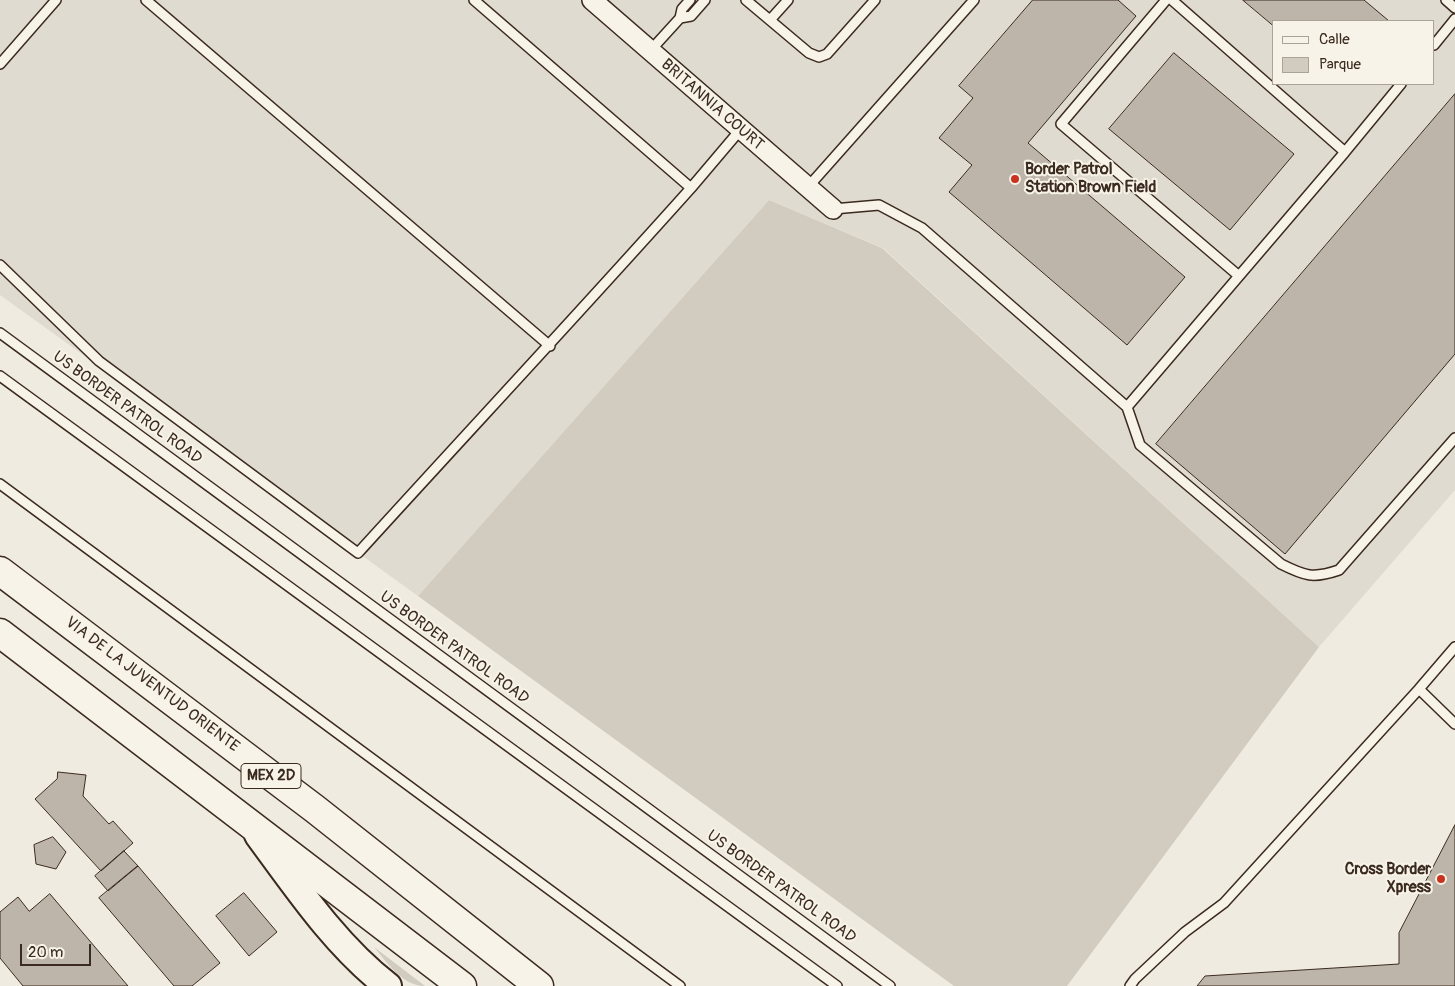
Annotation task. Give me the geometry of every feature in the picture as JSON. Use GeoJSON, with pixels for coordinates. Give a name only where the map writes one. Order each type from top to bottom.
{"type":"FeatureCollection","features":[{"type":"Feature","properties":{"kind":"highway","name":"VIA DE LA JUVENTUD ORIENTE"},"geometry":{"type":"LineString","coordinates":[[0,570],[307,803],[539,986]]}},
{"type":"Feature","properties":{"kind":"highway","name":"MEX 2D"},"geometry":{"type":"LineString","coordinates":[[0,633],[462,986]]}},
{"type":"Feature","properties":{"kind":"main road"},"geometry":{"type":"LineString","coordinates":[[252,826],[325,923],[366,969],[388,986]]}},
{"type":"Feature","properties":{"kind":"street","name":"BRITANNIA COURT"},"geometry":{"type":"LineString","coordinates":[[592,0],[833,209]]}},
{"type":"Feature","properties":{"kind":"lane"},"geometry":{"type":"LineString","coordinates":[[0,64],[56,0]]}},
{"type":"Feature","properties":{"kind":"lane"},"geometry":{"type":"LineString","coordinates":[[146,0],[550,346]]}},
{"type":"Feature","properties":{"kind":"lane"},"geometry":{"type":"LineString","coordinates":[[474,0],[691,188]]}},
{"type":"Feature","properties":{"kind":"lane"},"geometry":{"type":"LineString","coordinates":[[650,51],[680,18],[682,9],[690,0]]}},
{"type":"Feature","properties":{"kind":"lane"},"geometry":{"type":"LineString","coordinates":[[680,18],[691,16],[705,0]]}},
{"type":"Feature","properties":{"kind":"lane"},"geometry":{"type":"LineString","coordinates":[[746,0],[809,53],[819,57],[827,54],[875,0]]}},
{"type":"Feature","properties":{"kind":"lane"},"geometry":{"type":"LineString","coordinates":[[770,20],[788,0]]}},
{"type":"Feature","properties":{"kind":"lane"},"geometry":{"type":"LineString","coordinates":[[808,187],[974,0]]}},
{"type":"Feature","properties":{"kind":"lane"},"geometry":{"type":"LineString","coordinates":[[1166,0],[1061,124],[1239,276]]}},
{"type":"Feature","properties":{"kind":"lane"},"geometry":{"type":"LineString","coordinates":[[1172,0],[1344,152]]}},
{"type":"Feature","properties":{"kind":"lane"},"geometry":{"type":"LineString","coordinates":[[1446,0],[1455,8]]}},
{"type":"Feature","properties":{"kind":"lane"},"geometry":{"type":"LineString","coordinates":[[1435,44],[1455,19]]}},
{"type":"Feature","properties":{"kind":"lane"},"geometry":{"type":"LineString","coordinates":[[1127,407],[1400,85]]}},
{"type":"Feature","properties":{"kind":"lane"},"geometry":{"type":"LineString","coordinates":[[0,265],[100,361],[358,553],[514,381],[550,346],[691,188],[740,129]]}},
{"type":"Feature","properties":{"kind":"lane"},"geometry":{"type":"LineString","coordinates":[[833,209],[880,205],[922,228],[1127,407],[1140,445],[1281,564],[1302,575],[1320,576],[1339,570],[1455,438]]}},
{"type":"Feature","properties":{"kind":"lane","name":"US BORDER PATROL ROAD"},"geometry":{"type":"LineString","coordinates":[[0,333],[890,986]]}},
{"type":"Feature","properties":{"kind":"lane"},"geometry":{"type":"LineString","coordinates":[[0,376],[837,986]]}},
{"type":"Feature","properties":{"kind":"lane"},"geometry":{"type":"LineString","coordinates":[[0,484],[680,986]]}},
{"type":"Feature","properties":{"kind":"lane"},"geometry":{"type":"LineString","coordinates":[[1130,986],[1185,932],[1224,903],[1455,647]]}},
{"type":"Feature","properties":{"kind":"lane"},"geometry":{"type":"LineString","coordinates":[[1419,689],[1455,724]]}},
{"type":"Feature","properties":{"kind":"shaded area"},"geometry":{"type":"Polygon","coordinates":[[[0,0],[1455,0],[1455,490],[1319,647],[883,248],[769,200],[418,596],[0,295],[0,0]]]}},
{"type":"Feature","properties":{"kind":"green space"},"geometry":{"type":"Polygon","coordinates":[[[769,200],[882,248],[1319,647],[1067,986],[954,986],[418,596],[769,200]]]}},
{"type":"Feature","properties":{"kind":"green space"},"geometry":{"type":"Polygon","coordinates":[[[374,947],[425,986],[417,985],[403,978],[374,947]]]}},
{"type":"Feature","properties":{"kind":"building","name":"Border Patrol Station Brown Field"},"geometry":{"type":"Polygon","coordinates":[[[1033,0],[1118,0],[1136,16],[1028,143],[1185,277],[1127,345],[949,192],[972,165],[939,138],[973,98],[959,86],[1033,0]]]}},
{"type":"Feature","properties":{"kind":"building"},"geometry":{"type":"Polygon","coordinates":[[[1243,0],[1364,0],[1388,20],[1272,20],[1272,24],[1243,0]]]}},
{"type":"Feature","properties":{"kind":"building"},"geometry":{"type":"Polygon","coordinates":[[[1174,53],[1294,154],[1230,230],[1109,129],[1174,53]]]}},
{"type":"Feature","properties":{"kind":"building"},"geometry":{"type":"Polygon","coordinates":[[[1455,94],[1455,354],[1285,554],[1156,444],[1455,94]]]}},
{"type":"Feature","properties":{"kind":"building"},"geometry":{"type":"Polygon","coordinates":[[[58,772],[86,775],[83,796],[109,824],[113,821],[133,843],[101,871],[35,799],[57,779],[58,772]]]}},
{"type":"Feature","properties":{"kind":"building","name":"Cross Border Xpress"},"geometry":{"type":"Polygon","coordinates":[[[1455,825],[1455,986],[1197,986],[1205,976],[1399,964],[1399,933],[1455,825]]]}},
{"type":"Feature","properties":{"kind":"building"},"geometry":{"type":"Polygon","coordinates":[[[53,837],[66,852],[56,869],[36,864],[34,845],[53,837]]]}},
{"type":"Feature","properties":{"kind":"building"},"geometry":{"type":"Polygon","coordinates":[[[124,851],[138,866],[108,891],[95,876],[124,851]]]}},
{"type":"Feature","properties":{"kind":"building"},"geometry":{"type":"Polygon","coordinates":[[[138,866],[220,963],[192,986],[174,986],[99,898],[138,866]]]}},
{"type":"Feature","properties":{"kind":"building"},"geometry":{"type":"Polygon","coordinates":[[[244,893],[277,932],[249,956],[216,916],[244,893]]]}},
{"type":"Feature","properties":{"kind":"building"},"geometry":{"type":"Polygon","coordinates":[[[50,894],[128,986],[23,986],[0,958],[0,912],[18,897],[29,911],[50,894]]]}},
{"type":"Feature","properties":{"kind":"place","name":"Border Patrol Station Brown Field"},"geometry":{"type":"Point","coordinates":[1015,179]}},
{"type":"Feature","properties":{"kind":"place","name":"Cross Border Xpress"},"geometry":{"type":"Point","coordinates":[1441,879]}}]}
